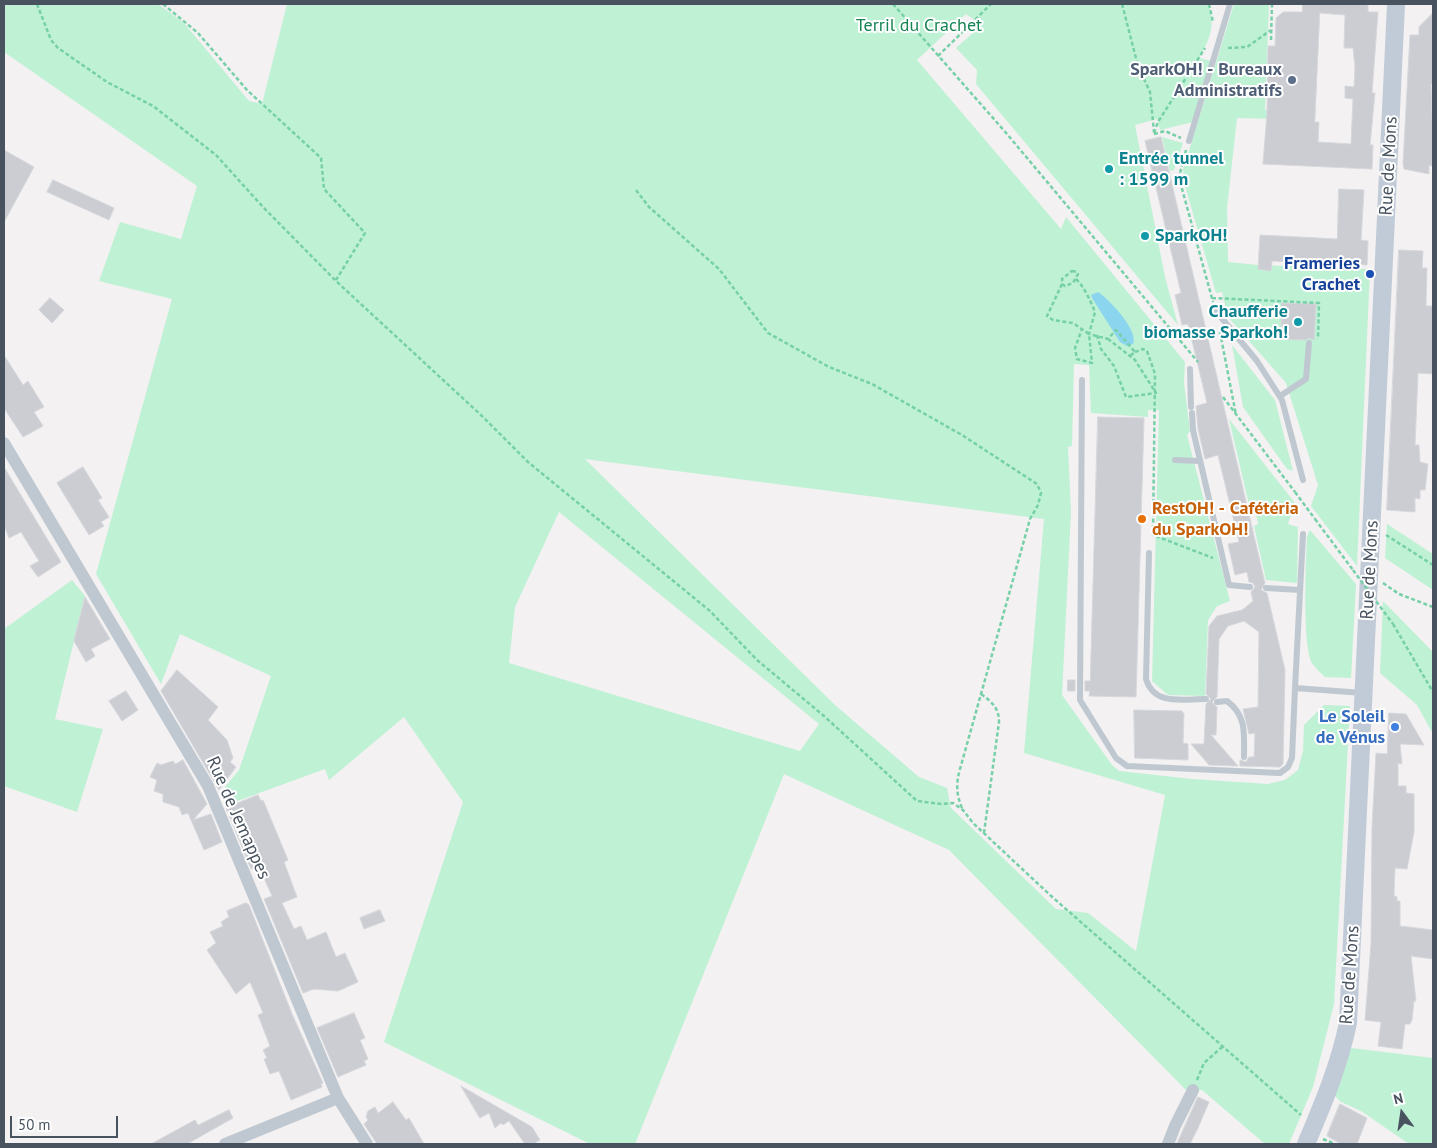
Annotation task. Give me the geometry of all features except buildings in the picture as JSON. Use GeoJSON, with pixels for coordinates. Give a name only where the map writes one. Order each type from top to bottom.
{"type":"FeatureCollection","features":[{"type":"Feature","properties":{"kind":"main road","name":"Rue de Mons"},"geometry":{"type":"LineString","coordinates":[[1310,1133],[1339,1060],[1348,1023],[1364,693],[1362,572],[1372,525],[1396,4]]}},
{"type":"Feature","properties":{"kind":"street","name":"Rue de Jemappes"},"geometry":{"type":"LineString","coordinates":[[4,443],[208,786],[338,1098],[367,1144]]}},
{"type":"Feature","properties":{"kind":"street"},"geometry":{"type":"LineString","coordinates":[[1168,1144],[1193,1090]]}},
{"type":"Feature","properties":{"kind":"street"},"geometry":{"type":"LineString","coordinates":[[224,1144],[338,1098]]}},
{"type":"Feature","properties":{"kind":"lane"},"geometry":{"type":"LineString","coordinates":[[1189,141],[1230,4]]}},
{"type":"Feature","properties":{"kind":"lane"},"geometry":{"type":"LineString","coordinates":[[1215,310],[1257,361],[1280,396],[1303,480]]}},
{"type":"Feature","properties":{"kind":"lane"},"geometry":{"type":"LineString","coordinates":[[1280,396],[1306,379],[1309,343]]}},
{"type":"Feature","properties":{"kind":"lane"},"geometry":{"type":"LineString","coordinates":[[1190,369],[1192,410],[1200,461],[1229,585],[1250,586]]}},
{"type":"Feature","properties":{"kind":"lane"},"geometry":{"type":"LineString","coordinates":[[1082,380],[1080,700],[1116,758],[1127,766],[1280,773],[1288,766],[1292,758],[1303,534]]}},
{"type":"Feature","properties":{"kind":"lane"},"geometry":{"type":"LineString","coordinates":[[1175,460],[1200,461]]}},
{"type":"Feature","properties":{"kind":"lane"},"geometry":{"type":"LineString","coordinates":[[1148,553],[1146,679],[1149,690],[1160,698],[1206,700]]}},
{"type":"Feature","properties":{"kind":"lane"},"geometry":{"type":"LineString","coordinates":[[1266,588],[1300,590]]}},
{"type":"Feature","properties":{"kind":"lane"},"geometry":{"type":"LineString","coordinates":[[1295,688],[1364,693]]}},
{"type":"Feature","properties":{"kind":"lane"},"geometry":{"type":"LineString","coordinates":[[1217,702],[1227,701],[1242,717],[1244,757]]}},
{"type":"Feature","properties":{"kind":"path"},"geometry":{"type":"LineString","coordinates":[[37,4],[50,40],[58,48],[107,82],[153,106],[216,155],[263,207],[336,281],[482,416],[528,462],[710,611],[757,660],[824,716],[917,801],[942,804],[953,803],[963,810],[984,833],[1050,895],[1152,982],[1222,1046],[1310,1133]]}},
{"type":"Feature","properties":{"kind":"path"},"geometry":{"type":"LineString","coordinates":[[162,4],[198,33],[247,90],[321,158],[324,189],[365,233],[336,281]]}},
{"type":"Feature","properties":{"kind":"path"},"geometry":{"type":"LineString","coordinates":[[893,4],[1008,134],[1198,362]]}},
{"type":"Feature","properties":{"kind":"path"},"geometry":{"type":"LineString","coordinates":[[938,56],[991,4]]}},
{"type":"Feature","properties":{"kind":"path"},"geometry":{"type":"LineString","coordinates":[[1122,4],[1138,66],[1150,92],[1154,134]]}},
{"type":"Feature","properties":{"kind":"path"},"geometry":{"type":"LineString","coordinates":[[1208,4],[1214,23]]}},
{"type":"Feature","properties":{"kind":"path"},"geometry":{"type":"LineString","coordinates":[[1271,40],[1272,4]]}},
{"type":"Feature","properties":{"kind":"path"},"geometry":{"type":"LineString","coordinates":[[1218,45],[1242,48],[1271,30]]}},
{"type":"Feature","properties":{"kind":"path"},"geometry":{"type":"LineString","coordinates":[[1154,134],[1158,122],[1209,42]]}},
{"type":"Feature","properties":{"kind":"path"},"geometry":{"type":"LineString","coordinates":[[1154,134],[1165,132],[1189,141],[1180,173],[1181,185],[1215,310],[1236,414]]}},
{"type":"Feature","properties":{"kind":"path"},"geometry":{"type":"LineString","coordinates":[[636,190],[649,207],[719,269],[768,333],[829,367],[872,384],[962,435],[1037,484],[1041,493],[1030,519],[956,783],[958,797],[963,810]]}},
{"type":"Feature","properties":{"kind":"path"},"geometry":{"type":"LineString","coordinates":[[1062,284],[1068,286],[1076,279],[1077,272],[1072,270],[1062,279],[1062,284],[1047,316],[1052,320],[1073,323],[1089,334],[1108,339],[1135,360],[1156,393]]}},
{"type":"Feature","properties":{"kind":"path"},"geometry":{"type":"LineString","coordinates":[[1076,279],[1086,290],[1095,312],[1089,334],[1092,363],[1077,359],[1075,348],[1082,329]]}},
{"type":"Feature","properties":{"kind":"path"},"geometry":{"type":"LineString","coordinates":[[1212,298],[1319,303],[1317,341]]}},
{"type":"Feature","properties":{"kind":"path"},"geometry":{"type":"LineString","coordinates":[[1108,339],[1116,330],[1135,352]]}},
{"type":"Feature","properties":{"kind":"path"},"geometry":{"type":"LineString","coordinates":[[1097,335],[1101,349],[1114,366],[1126,397],[1156,393]]}},
{"type":"Feature","properties":{"kind":"path"},"geometry":{"type":"LineString","coordinates":[[1130,356],[1143,349],[1149,353],[1155,374],[1153,535],[1224,562]]}},
{"type":"Feature","properties":{"kind":"path"},"geometry":{"type":"LineString","coordinates":[[1223,397],[1315,519],[1362,572],[1433,692]]}},
{"type":"Feature","properties":{"kind":"path"},"geometry":{"type":"LineString","coordinates":[[1372,525],[1433,565]]}},
{"type":"Feature","properties":{"kind":"path"},"geometry":{"type":"LineString","coordinates":[[1362,572],[1399,594],[1433,607]]}},
{"type":"Feature","properties":{"kind":"path"},"geometry":{"type":"LineString","coordinates":[[981,694],[992,702],[999,712],[1000,722],[984,833]]}},
{"type":"Feature","properties":{"kind":"path"},"geometry":{"type":"LineString","coordinates":[[1193,1090],[1204,1063],[1222,1046]]}},
{"type":"Feature","properties":{"kind":"green space","name":"Terril du Crachet"},"geometry":{"type":"Polygon","coordinates":[[[4,4],[158,4],[184,23],[249,101],[262,104],[287,4],[1208,4],[1212,19],[1211,32],[1199,58],[1211,61],[1193,122],[1160,130],[1157,119],[1135,125],[1165,277],[1178,325],[976,84],[977,70],[956,48],[982,25],[966,14],[917,60],[1061,229],[1066,217],[1185,362],[1184,383],[1190,431],[1187,435],[1230,601],[1217,606],[1208,620],[1205,696],[1168,695],[1152,681],[1159,410],[1148,410],[1148,417],[1091,413],[1089,365],[1074,364],[1072,446],[1068,447],[1071,512],[1062,695],[1112,765],[1119,771],[1192,779],[1268,784],[1285,780],[1298,770],[1303,751],[1304,725],[1324,705],[1350,706],[1334,1004],[1313,1087],[1289,1144],[1265,1144],[1202,1090],[1186,1090],[949,850],[784,774],[635,1144],[590,1144],[384,1042],[463,802],[404,717],[329,780],[325,769],[229,804],[221,792],[239,770],[271,676],[180,634],[161,684],[96,574],[172,299],[99,281],[120,222],[181,239],[197,186],[4,52],[4,4]],[[585,459],[835,705],[919,777],[947,788],[951,808],[1056,909],[1088,913],[1136,951],[1165,795],[1024,753],[1044,519],[585,459]],[[559,512],[515,607],[509,663],[800,751],[819,724],[559,512]]]}},
{"type":"Feature","properties":{"kind":"green space"},"geometry":{"type":"Polygon","coordinates":[[[1234,4],[1269,4],[1265,110],[1309,111],[1309,120],[1237,118],[1227,208],[1228,262],[1258,265],[1370,269],[1357,566],[1311,506],[1318,485],[1286,383],[1228,317],[1222,292],[1216,293],[1185,186],[1183,170],[1234,4]]]}},
{"type":"Feature","properties":{"kind":"green space"},"geometry":{"type":"Polygon","coordinates":[[[1162,137],[1183,143],[1174,170],[1170,171],[1162,137]]]}},
{"type":"Feature","properties":{"kind":"green space"},"geometry":{"type":"Polygon","coordinates":[[[1232,345],[1275,400],[1293,471],[1287,469],[1243,407],[1232,345]]]}},
{"type":"Feature","properties":{"kind":"green space"},"geometry":{"type":"Polygon","coordinates":[[[1229,419],[1295,503],[1288,524],[1298,527],[1297,583],[1266,580],[1254,526],[1258,524],[1255,509],[1250,509],[1229,419]]]}},
{"type":"Feature","properties":{"kind":"green space"},"geometry":{"type":"Polygon","coordinates":[[[1387,524],[1433,554],[1433,590],[1385,558],[1387,524]]]}},
{"type":"Feature","properties":{"kind":"green space"},"geometry":{"type":"Polygon","coordinates":[[[1310,530],[1356,584],[1351,678],[1325,677],[1312,663],[1309,653],[1306,621],[1306,582],[1307,536],[1310,530]]]}},
{"type":"Feature","properties":{"kind":"green space"},"geometry":{"type":"Polygon","coordinates":[[[72,580],[85,596],[55,719],[103,729],[77,812],[4,786],[4,629],[72,580]]]}},
{"type":"Feature","properties":{"kind":"green space"},"geometry":{"type":"Polygon","coordinates":[[[1383,601],[1433,652],[1433,734],[1417,705],[1380,673],[1383,601]]]}},
{"type":"Feature","properties":{"kind":"green space"},"geometry":{"type":"Polygon","coordinates":[[[1343,1047],[1433,1058],[1433,1144],[1409,1144],[1361,1111],[1341,1102],[1329,1090],[1343,1047]]]}},
{"type":"Feature","properties":{"kind":"water"},"geometry":{"type":"Polygon","coordinates":[[[1098,292],[1122,316],[1132,331],[1133,344],[1127,346],[1120,342],[1092,298],[1091,295],[1098,292]]]}},
{"type":"Feature","properties":{"kind":"place","name":"SparkOH! - Bureaux Administratifs"},"geometry":{"type":"Point","coordinates":[1292,80]}},
{"type":"Feature","properties":{"kind":"place","name":"Entrée tunnel : 1599 m"},"geometry":{"type":"Point","coordinates":[1109,169]}},
{"type":"Feature","properties":{"kind":"place","name":"SparkOH!"},"geometry":{"type":"Point","coordinates":[1145,236]}},
{"type":"Feature","properties":{"kind":"place","name":"Frameries Crachet"},"geometry":{"type":"Point","coordinates":[1370,274]}},
{"type":"Feature","properties":{"kind":"place","name":"Chaufferie biomasse Sparkoh!"},"geometry":{"type":"Point","coordinates":[1298,322]}},
{"type":"Feature","properties":{"kind":"place","name":"RestOH! - Cafétéria du SparkOH!"},"geometry":{"type":"Point","coordinates":[1142,519]}},
{"type":"Feature","properties":{"kind":"place","name":"Le Soleil de Vénus"},"geometry":{"type":"Point","coordinates":[1395,727]}}]}
